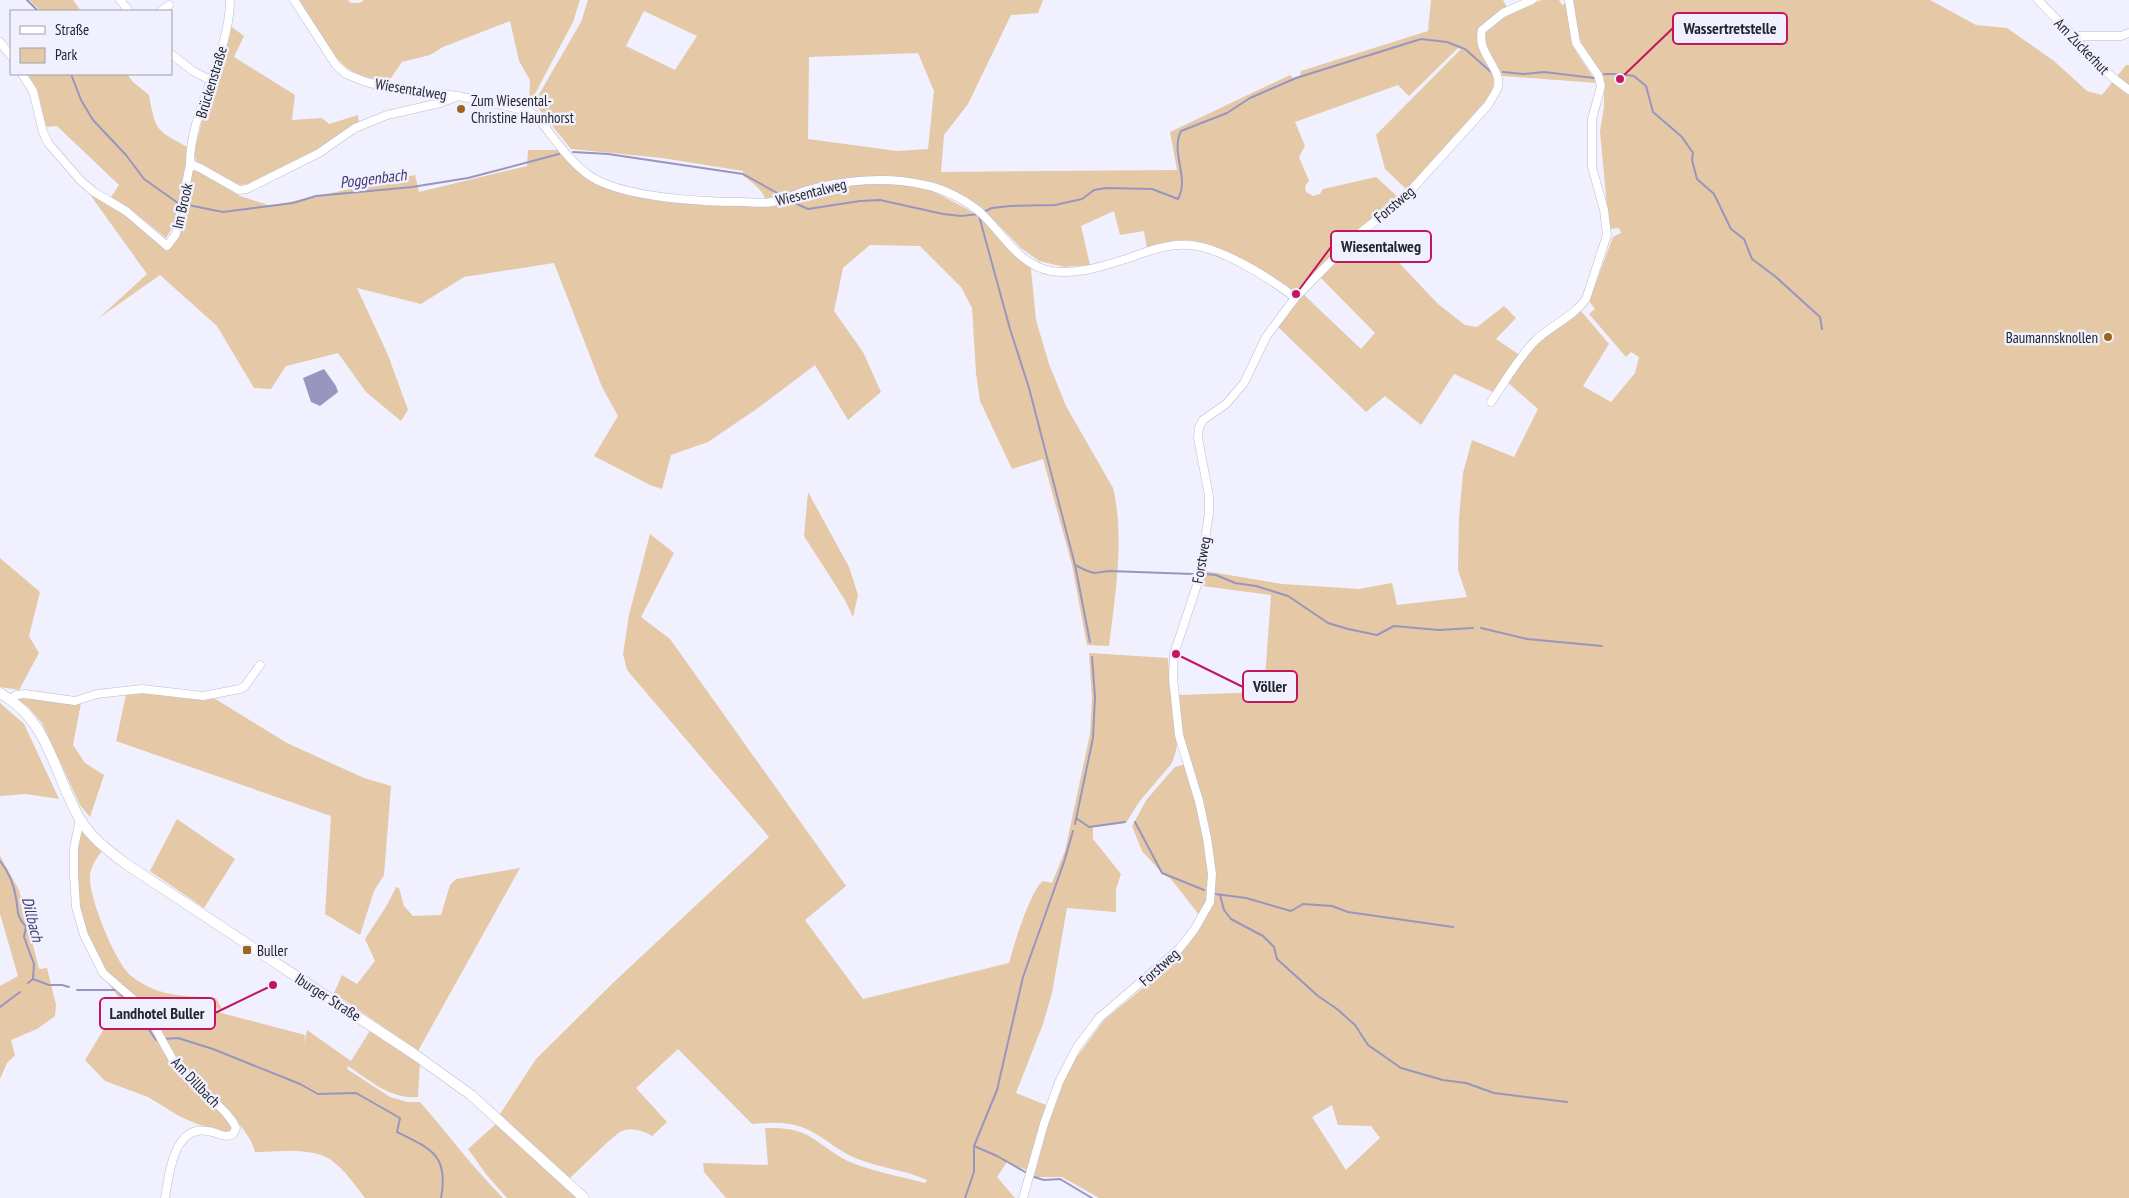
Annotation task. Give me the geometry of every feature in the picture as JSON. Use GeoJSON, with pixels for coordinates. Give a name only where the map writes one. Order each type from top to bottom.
{"type":"FeatureCollection","features":[{"type":"Feature","properties":{"kind":"main road","name":"Iburger Straße"},"geometry":{"type":"LineString","coordinates":[[0,693],[11,699],[25,711],[37,725],[80,819],[98,842],[126,864],[350,1011],[471,1095],[584,1198]]}},
{"type":"Feature","properties":{"kind":"street"},"geometry":{"type":"LineString","coordinates":[[120,0],[128,10]]}},
{"type":"Feature","properties":{"kind":"street","name":"Brückenstraße"},"geometry":{"type":"LineString","coordinates":[[190,164],[193,141],[210,80],[224,42],[230,12],[230,0]]}},
{"type":"Feature","properties":{"kind":"street","name":"Wiesentalweg"},"geometry":{"type":"LineString","coordinates":[[294,0],[336,65],[346,74],[366,82],[391,88],[458,96],[529,111],[537,117],[577,166],[591,177],[610,185],[647,194],[708,202],[772,202],[848,181],[923,184],[938,188],[980,213],[1021,256],[1037,267],[1049,271],[1087,271],[1154,249],[1177,245],[1192,245],[1220,254],[1251,269],[1295,298]]}},
{"type":"Feature","properties":{"kind":"street","name":"Forstweg"},"geometry":{"type":"LineString","coordinates":[[1023,1198],[1044,1124],[1059,1082],[1077,1047],[1100,1018],[1179,949],[1194,930],[1210,902],[1212,874],[1207,838],[1199,801],[1179,735],[1173,678],[1174,654],[1199,579],[1209,513],[1209,496],[1198,438],[1198,428],[1203,420],[1226,404],[1236,393],[1244,382],[1266,337],[1295,298],[1355,237],[1410,193],[1488,104],[1495,94],[1498,80],[1482,44],[1482,30],[1503,13],[1532,0]]}},
{"type":"Feature","properties":{"kind":"street"},"geometry":{"type":"LineString","coordinates":[[1491,402],[1518,362],[1536,340],[1580,307],[1586,299],[1607,235],[1604,210],[1592,166],[1592,119],[1600,91],[1600,80],[1576,42],[1569,0]]}},
{"type":"Feature","properties":{"kind":"street","name":"Am Zuckerhut"},"geometry":{"type":"LineString","coordinates":[[2038,0],[2112,77],[2129,90]]}},
{"type":"Feature","properties":{"kind":"street"},"geometry":{"type":"LineString","coordinates":[[162,10],[168,5]]}},
{"type":"Feature","properties":{"kind":"street"},"geometry":{"type":"LineString","coordinates":[[2074,36],[2121,36],[2129,33]]}},
{"type":"Feature","properties":{"kind":"street"},"geometry":{"type":"LineString","coordinates":[[0,42],[10,55]]}},
{"type":"Feature","properties":{"kind":"street"},"geometry":{"type":"LineString","coordinates":[[172,55],[210,80]]}},
{"type":"Feature","properties":{"kind":"street","name":"Im Brook"},"geometry":{"type":"LineString","coordinates":[[23,75],[33,91],[42,132],[48,143],[81,182],[94,192],[126,210],[167,246],[176,234],[190,164],[239,190],[247,189],[319,153],[354,128],[387,115],[440,103],[458,96]]}},
{"type":"Feature","properties":{"kind":"street"},"geometry":{"type":"LineString","coordinates":[[11,699],[16,695],[25,694],[75,701],[97,694],[142,689],[203,696],[240,689],[245,686],[260,665]]}},
{"type":"Feature","properties":{"kind":"street","name":"Am Dillbach"},"geometry":{"type":"LineString","coordinates":[[80,819],[74,848],[76,907],[84,935],[99,966],[103,973],[133,1000],[152,1024],[173,1060],[226,1113],[236,1128],[233,1134],[228,1136],[201,1131],[184,1138],[175,1152],[165,1198]]}},
{"type":"Feature","properties":{"kind":"green space"},"geometry":{"type":"Polygon","coordinates":[[[29,0],[73,0],[80,10],[38,10],[39,9],[29,0]]]}},
{"type":"Feature","properties":{"kind":"green space"},"geometry":{"type":"Polygon","coordinates":[[[299,0],[348,0],[351,3],[360,3],[364,0],[580,0],[573,22],[529,105],[530,80],[519,61],[510,21],[443,47],[430,55],[402,62],[388,82],[369,78],[343,65],[322,38],[299,0]]]}},
{"type":"Feature","properties":{"kind":"green space"},"geometry":{"type":"Polygon","coordinates":[[[588,0],[1043,0],[1038,13],[1011,15],[968,104],[944,135],[941,172],[1177,170],[1170,132],[1290,75],[1293,78],[1300,76],[1301,71],[1428,31],[1431,0],[1503,0],[1508,9],[1480,29],[1494,79],[1493,92],[1407,190],[1385,169],[1376,135],[1461,49],[1458,48],[1409,96],[1398,85],[1295,122],[1305,146],[1299,157],[1309,181],[1305,186],[1306,192],[1313,196],[1320,194],[1323,189],[1376,177],[1399,198],[1354,235],[1295,292],[1242,259],[1196,241],[1179,240],[1165,242],[1147,248],[1144,231],[1120,235],[1114,211],[1081,226],[1090,265],[1064,267],[1039,261],[1021,248],[980,206],[934,182],[931,190],[967,209],[983,220],[1031,269],[1036,320],[1049,364],[1066,406],[1113,488],[1117,507],[1118,567],[1109,646],[1087,645],[1072,565],[1043,459],[1012,469],[980,401],[976,373],[972,308],[961,287],[920,246],[870,245],[843,268],[834,311],[863,352],[881,392],[848,420],[815,365],[758,408],[708,442],[671,455],[662,489],[650,485],[594,456],[618,416],[602,387],[554,263],[464,277],[421,304],[357,288],[388,355],[408,410],[401,421],[366,392],[338,353],[286,366],[271,389],[254,388],[217,326],[160,275],[99,318],[147,274],[91,196],[92,194],[124,214],[167,250],[178,237],[193,171],[198,171],[240,196],[271,206],[415,175],[419,192],[527,166],[528,150],[560,150],[575,167],[648,198],[709,206],[767,205],[761,192],[743,176],[743,171],[662,158],[571,149],[534,103],[581,22],[588,0]],[[644,11],[626,46],[675,70],[697,36],[644,11]],[[918,53],[809,57],[808,139],[897,151],[928,149],[934,91],[918,53]]]}},
{"type":"Feature","properties":{"kind":"green space"},"geometry":{"type":"Polygon","coordinates":[[[1541,0],[1559,0],[1562,5],[1566,3],[1571,35],[1577,53],[1597,83],[1502,76],[1486,47],[1484,37],[1486,31],[1499,20],[1541,0]]]}},
{"type":"Feature","properties":{"kind":"green space"},"geometry":{"type":"Polygon","coordinates":[[[1573,0],[1930,0],[1976,25],[2007,28],[2054,61],[2087,91],[2102,95],[2126,65],[2129,65],[2129,1198],[1099,1198],[1062,1177],[1034,1177],[1048,1124],[1064,1081],[1076,1058],[1104,1020],[1166,969],[1199,930],[1200,916],[1171,879],[1162,873],[1142,851],[1132,826],[1147,799],[1175,767],[1190,763],[1183,740],[1179,695],[1264,692],[1271,595],[1202,586],[1205,571],[1282,584],[1359,589],[1392,583],[1397,605],[1467,597],[1458,570],[1459,518],[1463,473],[1472,440],[1514,457],[1538,409],[1507,382],[1537,342],[1579,311],[1582,312],[1609,344],[1583,386],[1611,402],[1635,373],[1639,357],[1631,352],[1626,357],[1589,314],[1595,309],[1589,301],[1613,237],[1621,233],[1619,228],[1609,229],[1600,131],[1604,107],[1604,78],[1584,51],[1578,34],[1573,0]],[[1332,1105],[1312,1117],[1346,1170],[1380,1138],[1371,1126],[1338,1125],[1332,1105]]]}},
{"type":"Feature","properties":{"kind":"green space"},"geometry":{"type":"Polygon","coordinates":[[[229,25],[244,36],[234,57],[295,95],[292,120],[322,118],[329,124],[358,115],[359,123],[352,125],[316,151],[249,184],[239,185],[196,161],[194,152],[229,25]]]}},
{"type":"Feature","properties":{"kind":"green space"},"geometry":{"type":"Polygon","coordinates":[[[28,75],[128,75],[149,95],[159,129],[189,148],[185,182],[179,208],[166,238],[129,208],[111,197],[119,185],[57,126],[45,127],[37,89],[28,75]]]}},
{"type":"Feature","properties":{"kind":"green space"},"geometry":{"type":"Polygon","coordinates":[[[1368,230],[1438,304],[1465,325],[1477,327],[1504,306],[1516,318],[1496,339],[1521,356],[1495,393],[1454,374],[1421,425],[1385,396],[1366,412],[1277,326],[1303,294],[1361,349],[1375,333],[1320,277],[1368,230]]]}},
{"type":"Feature","properties":{"kind":"green space"},"geometry":{"type":"Polygon","coordinates":[[[808,492],[849,567],[858,595],[853,617],[845,600],[804,536],[808,492]]]}},
{"type":"Feature","properties":{"kind":"green space"},"geometry":{"type":"Polygon","coordinates":[[[650,534],[674,553],[641,617],[670,639],[846,886],[805,920],[863,999],[1009,963],[1023,919],[1033,896],[1043,881],[1052,883],[1065,851],[1090,734],[1092,699],[1089,653],[1168,658],[1177,746],[1175,754],[1172,763],[1139,802],[1126,823],[1093,827],[1093,839],[1121,874],[1116,889],[1116,912],[1067,908],[1052,993],[1043,1024],[1016,1093],[1046,1105],[1029,1171],[1007,1162],[997,1177],[1015,1198],[726,1198],[704,1172],[703,1163],[768,1165],[765,1128],[797,1131],[812,1138],[844,1159],[868,1169],[925,1183],[927,1180],[850,1156],[814,1133],[792,1124],[752,1124],[678,1049],[636,1088],[667,1122],[652,1136],[638,1130],[622,1131],[569,1179],[500,1114],[536,1059],[615,981],[769,837],[627,670],[623,654],[629,615],[650,534]]]}},
{"type":"Feature","properties":{"kind":"green space"},"geometry":{"type":"Polygon","coordinates":[[[0,558],[40,592],[29,636],[39,653],[19,690],[0,687],[0,558]]]}},
{"type":"Feature","properties":{"kind":"green space"},"geometry":{"type":"Polygon","coordinates":[[[143,693],[204,700],[212,697],[287,743],[364,778],[391,786],[384,875],[374,891],[360,935],[325,914],[331,816],[116,741],[126,695],[143,693]]]}},
{"type":"Feature","properties":{"kind":"green space"},"geometry":{"type":"Polygon","coordinates":[[[20,697],[81,703],[73,745],[85,763],[104,775],[90,817],[80,805],[42,723],[29,708],[17,699],[20,697]]]}},
{"type":"Feature","properties":{"kind":"green space"},"geometry":{"type":"Polygon","coordinates":[[[0,703],[24,724],[59,799],[26,794],[0,796],[0,703]]]}},
{"type":"Feature","properties":{"kind":"green space"},"geometry":{"type":"Polygon","coordinates":[[[177,819],[235,859],[204,908],[150,871],[177,819]]]}},
{"type":"Feature","properties":{"kind":"green space"},"geometry":{"type":"Polygon","coordinates":[[[84,832],[102,851],[90,875],[93,897],[103,927],[116,955],[131,975],[145,985],[162,992],[216,998],[222,1009],[165,1004],[214,1011],[305,1035],[304,1044],[307,1030],[351,1061],[371,1029],[420,1062],[418,1097],[408,1097],[389,1092],[348,1066],[347,1069],[390,1097],[407,1102],[420,1102],[503,1198],[365,1198],[341,1168],[324,1156],[294,1151],[255,1152],[251,1141],[243,1129],[174,1059],[150,1023],[163,1052],[224,1116],[232,1129],[228,1133],[197,1124],[179,1116],[148,1097],[105,1081],[85,1060],[107,1024],[132,1016],[106,980],[106,971],[88,935],[79,907],[76,875],[77,849],[80,833],[84,832]]]}},
{"type":"Feature","properties":{"kind":"green space"},"geometry":{"type":"Polygon","coordinates":[[[0,856],[19,890],[39,969],[47,968],[56,1005],[55,1016],[37,1029],[11,1040],[15,1055],[7,1063],[0,1079],[0,986],[18,976],[0,914],[0,856]]]}},
{"type":"Feature","properties":{"kind":"green space"},"geometry":{"type":"Polygon","coordinates":[[[520,868],[418,1051],[334,993],[342,975],[357,984],[375,961],[365,939],[396,887],[399,888],[404,906],[413,916],[441,915],[450,885],[456,879],[520,868]]]}},
{"type":"Feature","properties":{"kind":"green space"},"geometry":{"type":"Polygon","coordinates":[[[497,1123],[577,1198],[507,1198],[468,1149],[497,1123]]]}},
{"type":"Feature","properties":{"kind":"water"},"geometry":{"type":"Polygon","coordinates":[[[324,369],[338,392],[320,406],[311,402],[303,378],[324,369]]]}},
{"type":"Feature","properties":{"kind":"waterway","name":"Poggenbach"},"geometry":{"type":"LineString","coordinates":[[27,0],[37,10]]}},
{"type":"Feature","properties":{"kind":"waterway"},"geometry":{"type":"LineString","coordinates":[[983,212],[992,208],[1010,206],[1055,205],[1082,199],[1094,190],[1106,188],[1152,189],[1178,199],[1182,182],[1178,156],[1178,139],[1181,131],[1227,113],[1250,98],[1296,78],[1421,39],[1447,42],[1465,49],[1491,72]]}},
{"type":"Feature","properties":{"kind":"waterway"},"geometry":{"type":"LineString","coordinates":[[1503,72],[1523,74],[1544,72],[1594,78]]}},
{"type":"Feature","properties":{"kind":"waterway"},"geometry":{"type":"LineString","coordinates":[[1604,74],[1634,76],[1646,86],[1653,112],[1682,137],[1693,153],[1692,160],[1697,179],[1714,194],[1731,229],[1744,239],[1752,259],[1776,277],[1820,317],[1822,329]]}},
{"type":"Feature","properties":{"kind":"waterway","name":"Poggenbach"},"geometry":{"type":"LineString","coordinates":[[71,75],[81,100],[93,120],[126,155],[144,179],[178,203]]}},
{"type":"Feature","properties":{"kind":"waterway","name":"Poggenbach"},"geometry":{"type":"LineString","coordinates":[[573,152],[608,154],[743,174],[779,194]]}},
{"type":"Feature","properties":{"kind":"waterway","name":"Poggenbach"},"geometry":{"type":"LineString","coordinates":[[188,205],[223,212],[293,203],[316,196],[412,187],[468,178],[559,154]]}},
{"type":"Feature","properties":{"kind":"waterway"},"geometry":{"type":"LineString","coordinates":[[795,203],[808,209],[880,200],[943,214],[961,216],[979,214]]}},
{"type":"Feature","properties":{"kind":"waterway"},"geometry":{"type":"LineString","coordinates":[[979,216],[1010,329],[1029,388],[1075,565],[1090,642]]}},
{"type":"Feature","properties":{"kind":"waterway"},"geometry":{"type":"LineString","coordinates":[[1075,565],[1094,573],[1109,571],[1193,574]]}},
{"type":"Feature","properties":{"kind":"waterway"},"geometry":{"type":"LineString","coordinates":[[1206,574],[1216,575],[1235,583],[1256,586],[1288,596],[1328,623],[1377,635],[1394,626],[1439,630],[1473,628]]}},
{"type":"Feature","properties":{"kind":"waterway"},"geometry":{"type":"LineString","coordinates":[[1481,628],[1527,639],[1602,646]]}},
{"type":"Feature","properties":{"kind":"waterway"},"geometry":{"type":"LineString","coordinates":[[1075,824],[1093,738],[1095,697],[1092,657]]}},
{"type":"Feature","properties":{"kind":"waterway"},"geometry":{"type":"LineString","coordinates":[[1076,818],[1089,827],[1125,822]]}},
{"type":"Feature","properties":{"kind":"waterway"},"geometry":{"type":"LineString","coordinates":[[1135,822],[1162,873],[1204,890]]}},
{"type":"Feature","properties":{"kind":"waterway"},"geometry":{"type":"LineString","coordinates":[[1027,1173],[997,1156],[974,1146],[997,1090],[1023,977],[1064,862],[1073,831]]}},
{"type":"Feature","properties":{"kind":"waterway","name":"Dillbach"},"geometry":{"type":"LineString","coordinates":[[0,861],[12,883],[19,916],[26,927],[24,937],[34,964],[33,979],[28,983]]}},
{"type":"Feature","properties":{"kind":"waterway"},"geometry":{"type":"LineString","coordinates":[[1215,894],[1246,898],[1291,911],[1303,904],[1332,906],[1348,912],[1453,927]]}},
{"type":"Feature","properties":{"kind":"waterway"},"geometry":{"type":"LineString","coordinates":[[1220,895],[1224,910],[1231,919],[1263,936],[1274,947],[1277,959],[1318,996],[1355,1025],[1368,1045],[1401,1068],[1443,1080],[1466,1083],[1494,1093],[1567,1102]]}},
{"type":"Feature","properties":{"kind":"waterway"},"geometry":{"type":"LineString","coordinates":[[33,979],[49,985],[69,987]]}},
{"type":"Feature","properties":{"kind":"waterway"},"geometry":{"type":"LineString","coordinates":[[77,990],[117,990],[137,1012],[156,1040]]}},
{"type":"Feature","properties":{"kind":"waterway","name":"Dillbach"},"geometry":{"type":"LineString","coordinates":[[0,1007],[20,992]]}},
{"type":"Feature","properties":{"kind":"waterway"},"geometry":{"type":"LineString","coordinates":[[164,1039],[178,1038],[213,1049],[300,1084],[318,1094],[356,1093],[400,1118],[397,1132],[428,1149],[440,1163],[443,1184],[441,1198]]}},
{"type":"Feature","properties":{"kind":"waterway"},"geometry":{"type":"LineString","coordinates":[[965,1198],[974,1172],[974,1147]]}},
{"type":"Feature","properties":{"kind":"waterway"},"geometry":{"type":"LineString","coordinates":[[1034,1177],[1044,1180],[1060,1179],[1092,1198]]}},
{"type":"Feature","properties":{"kind":"place","name":"Wassertretstelle"},"geometry":{"type":"Point","coordinates":[1620,79]}},
{"type":"Feature","properties":{"kind":"place","name":"Zum Wiesental- Christine Haunhorst"},"geometry":{"type":"Point","coordinates":[461,109]}},
{"type":"Feature","properties":{"kind":"place","name":"Wiesentalweg"},"geometry":{"type":"Point","coordinates":[1296,294]}},
{"type":"Feature","properties":{"kind":"place","name":"Baumannsknollen"},"geometry":{"type":"Point","coordinates":[2108,337]}},
{"type":"Feature","properties":{"kind":"place","name":"Völler"},"geometry":{"type":"Point","coordinates":[1176,654]}},
{"type":"Feature","properties":{"kind":"place","name":"Buller"},"geometry":{"type":"Point","coordinates":[247,950]}},
{"type":"Feature","properties":{"kind":"place","name":"Landhotel Buller"},"geometry":{"type":"Point","coordinates":[273,985]}}]}
